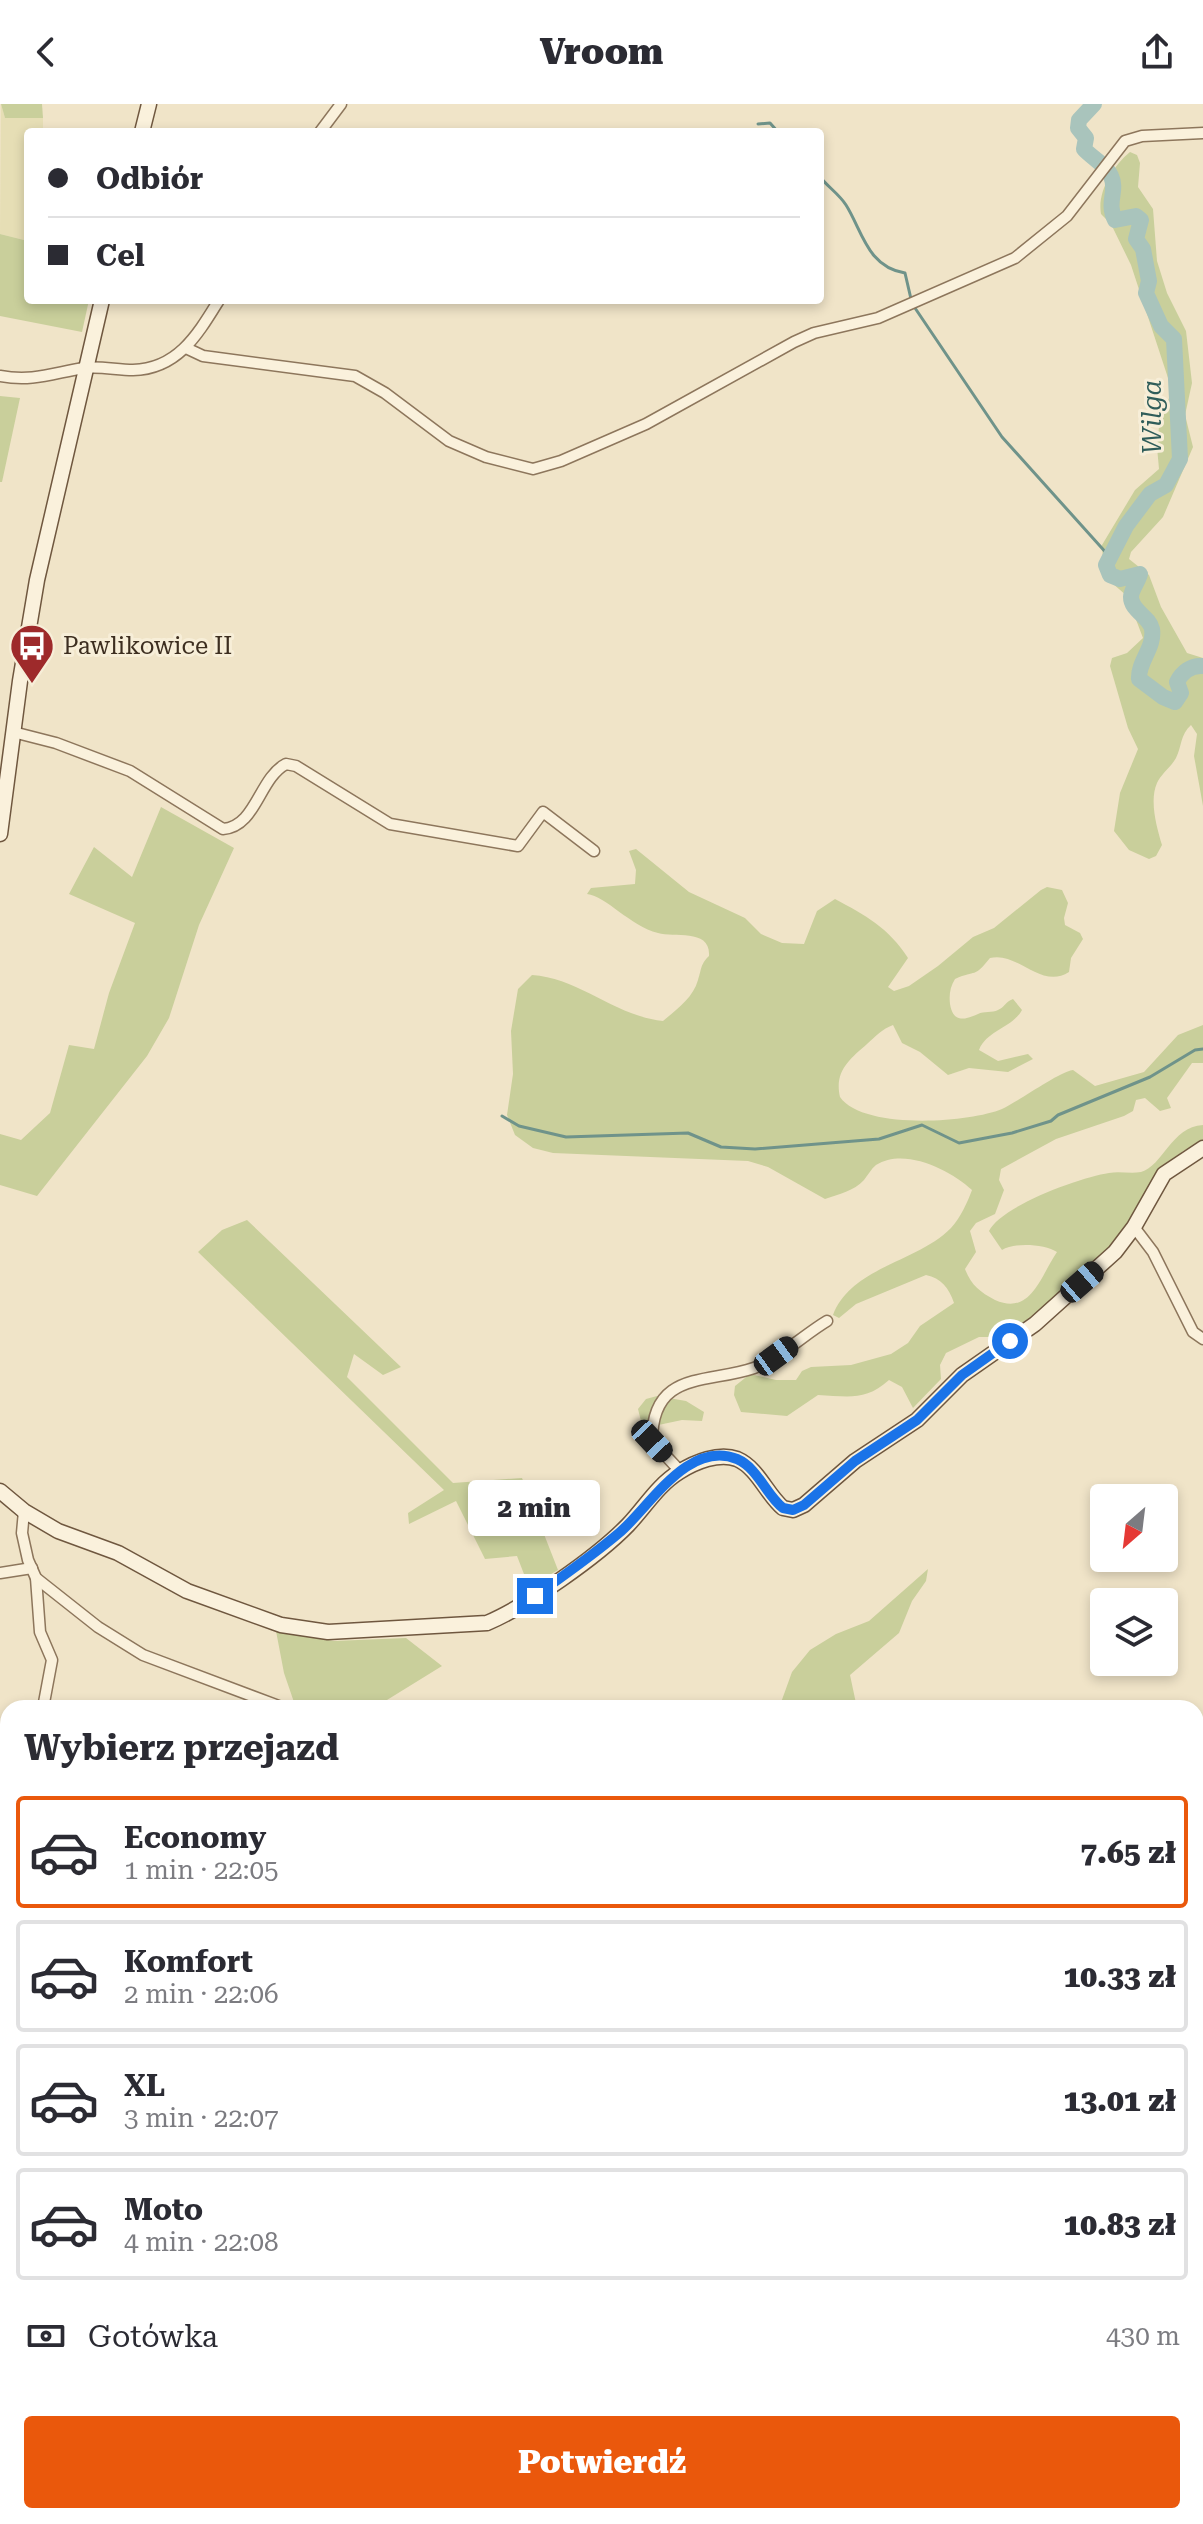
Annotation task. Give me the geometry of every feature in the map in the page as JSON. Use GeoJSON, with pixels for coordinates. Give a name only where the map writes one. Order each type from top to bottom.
{"type":"FeatureCollection","features":[{"type":"Feature","properties":{"kind":"street"},"geometry":{"type":"LineString","coordinates":[[143,128],[149,104]]}},
{"type":"Feature","properties":{"kind":"street"},"geometry":{"type":"LineString","coordinates":[[323,128],[341,104]]}},
{"type":"Feature","properties":{"kind":"street"},"geometry":{"type":"LineString","coordinates":[[186,348],[203,356],[355,376],[464,449],[518,467],[541,469],[632,431],[804,338],[870,321],[1002,265],[1058,225],[1125,141],[1203,133]]}},
{"type":"Feature","properties":{"kind":"street"},"geometry":{"type":"LineString","coordinates":[[0,834],[37,580],[101,304]]}},
{"type":"Feature","properties":{"kind":"street"},"geometry":{"type":"LineString","coordinates":[[0,376],[27,381],[86,368],[151,368],[170,360],[186,348],[216,304]]}},
{"type":"Feature","properties":{"kind":"street"},"geometry":{"type":"LineString","coordinates":[[13,732],[56,743],[130,771],[223,829],[231,829],[244,820],[271,776],[286,764],[296,766],[380,820],[405,829],[518,846],[543,812],[594,851]]}},
{"type":"Feature","properties":{"kind":"street"},"geometry":{"type":"LineString","coordinates":[[0,1491],[24,1511],[58,1531],[118,1553],[187,1591],[281,1625],[328,1632],[487,1623],[510,1614],[617,1535],[655,1492],[680,1471],[714,1457],[735,1458],[751,1469],[783,1508],[793,1510],[804,1505],[855,1461],[917,1420],[962,1375],[1035,1324],[1105,1262],[1134,1227],[1164,1174],[1203,1148]]}},
{"type":"Feature","properties":{"kind":"street"},"geometry":{"type":"LineString","coordinates":[[1134,1227],[1153,1252],[1193,1332],[1203,1339]]}},
{"type":"Feature","properties":{"kind":"street"},"geometry":{"type":"LineString","coordinates":[[680,1471],[652,1441],[652,1424],[665,1398],[687,1381],[757,1367],[827,1321]]}},
{"type":"Feature","properties":{"kind":"street"},"geometry":{"type":"LineString","coordinates":[[24,1511],[22,1533],[34,1573],[40,1632],[52,1660],[44,1700]]}},
{"type":"Feature","properties":{"kind":"street"},"geometry":{"type":"LineString","coordinates":[[0,1573],[34,1573],[98,1627],[143,1655],[263,1700]]}},
{"type":"Feature","properties":{"kind":"shaded area"},"geometry":{"type":"Polygon","coordinates":[[[1,104],[5,118],[43,118],[43,128],[24,128],[24,240],[0,234],[1,104]]]}},
{"type":"Feature","properties":{"kind":"green space"},"geometry":{"type":"Polygon","coordinates":[[[1,104],[42,104],[43,118],[5,118],[1,104]]]}},
{"type":"Feature","properties":{"kind":"green space"},"geometry":{"type":"Polygon","coordinates":[[[1130,152],[1137,155],[1140,163],[1138,187],[1153,209],[1157,261],[1167,293],[1186,331],[1192,383],[1185,415],[1193,447],[1163,517],[1131,552],[1129,559],[1149,575],[1161,607],[1187,653],[1203,658],[1203,806],[1194,756],[1197,734],[1191,725],[1176,758],[1155,790],[1155,814],[1162,845],[1156,856],[1149,859],[1129,850],[1114,831],[1120,793],[1138,749],[1128,728],[1110,666],[1112,658],[1127,653],[1143,638],[1127,596],[1104,576],[1102,545],[1135,490],[1159,469],[1157,447],[1160,417],[1170,396],[1169,381],[1131,265],[1111,224],[1101,214],[1101,197],[1108,180],[1130,152]]]}},
{"type":"Feature","properties":{"kind":"green space"},"geometry":{"type":"Polygon","coordinates":[[[0,234],[24,240],[24,304],[88,304],[82,332],[0,316],[0,234]]]}},
{"type":"Feature","properties":{"kind":"green space"},"geometry":{"type":"Polygon","coordinates":[[[0,396],[20,398],[2,482],[0,482],[0,396]]]}},
{"type":"Feature","properties":{"kind":"green space"},"geometry":{"type":"Polygon","coordinates":[[[161,807],[234,848],[199,925],[169,1018],[147,1056],[37,1196],[0,1185],[0,1134],[21,1140],[50,1113],[69,1045],[94,1049],[109,993],[135,923],[69,894],[94,847],[132,877],[161,807]]]}},
{"type":"Feature","properties":{"kind":"green space"},"geometry":{"type":"Polygon","coordinates":[[[636,849],[689,892],[745,918],[761,934],[782,943],[804,944],[817,911],[835,899],[846,905],[884,930],[908,958],[888,987],[894,991],[909,986],[973,937],[994,928],[1041,890],[1047,887],[1062,890],[1068,903],[1065,925],[1080,933],[1083,939],[1071,958],[1069,972],[1049,976],[1010,960],[990,958],[977,971],[955,979],[950,991],[952,1010],[960,1018],[996,1011],[1013,999],[1022,1010],[1018,1016],[988,1038],[979,1050],[998,1061],[1028,1054],[1033,1059],[1008,1072],[969,1068],[948,1075],[920,1052],[902,1043],[893,1025],[855,1055],[845,1066],[839,1080],[840,1097],[852,1108],[870,1115],[917,1121],[986,1114],[1002,1109],[1073,1070],[1095,1086],[1144,1072],[1178,1035],[1203,1025],[1203,1063],[1192,1063],[1167,1098],[1171,1108],[1160,1111],[1145,1098],[1136,1100],[1133,1111],[1124,1116],[1056,1139],[1001,1169],[999,1180],[1004,1190],[995,1214],[976,1223],[970,1231],[976,1252],[965,1269],[977,1288],[995,1300],[1007,1304],[1026,1298],[1057,1252],[1030,1245],[1002,1250],[989,1231],[996,1221],[1043,1194],[1080,1180],[1109,1173],[1141,1172],[1192,1127],[1203,1125],[1203,1141],[1183,1151],[1161,1172],[1115,1241],[1065,1293],[1002,1337],[979,1337],[946,1353],[940,1365],[941,1379],[913,1408],[902,1387],[889,1380],[863,1395],[818,1395],[787,1416],[741,1412],[734,1395],[735,1386],[750,1374],[776,1380],[796,1380],[802,1371],[811,1367],[851,1365],[891,1354],[908,1343],[920,1326],[954,1303],[944,1284],[926,1275],[856,1304],[839,1318],[833,1315],[854,1286],[937,1240],[951,1228],[961,1215],[972,1190],[952,1175],[927,1163],[900,1158],[876,1165],[856,1187],[825,1199],[768,1167],[748,1161],[553,1153],[533,1148],[515,1135],[507,1115],[513,1074],[511,1031],[518,989],[532,975],[566,983],[629,1012],[663,1021],[692,992],[709,956],[704,941],[648,929],[587,894],[591,888],[635,884],[636,870],[629,851],[636,849]]]}},
{"type":"Feature","properties":{"kind":"green space"},"geometry":{"type":"Polygon","coordinates":[[[247,1220],[401,1367],[383,1375],[354,1354],[347,1377],[453,1483],[522,1478],[558,1570],[529,1587],[517,1556],[485,1559],[456,1501],[409,1524],[408,1513],[444,1490],[198,1252],[222,1230],[247,1220]]]}},
{"type":"Feature","properties":{"kind":"green space"},"geometry":{"type":"Polygon","coordinates":[[[657,1396],[686,1401],[704,1412],[702,1421],[682,1420],[649,1427],[641,1421],[638,1409],[646,1399],[657,1396]]]}},
{"type":"Feature","properties":{"kind":"green space"},"geometry":{"type":"Polygon","coordinates":[[[928,1569],[926,1581],[912,1601],[899,1633],[850,1675],[855,1700],[782,1700],[792,1672],[810,1650],[836,1634],[869,1621],[928,1569]]]}},
{"type":"Feature","properties":{"kind":"green space"},"geometry":{"type":"Polygon","coordinates":[[[276,1631],[334,1641],[406,1638],[442,1666],[387,1700],[293,1700],[284,1673],[276,1631]]]}},
{"type":"Feature","properties":{"kind":"waterway","name":"Wilga"},"geometry":{"type":"LineString","coordinates":[[1094,104],[1079,120],[1078,128],[1086,138],[1084,149],[1111,176],[1115,220],[1136,216],[1141,220],[1136,239],[1143,249],[1149,281],[1146,293],[1161,326],[1174,339],[1180,459],[1166,485],[1150,494],[1126,526],[1106,565],[1110,575],[1120,579],[1140,574],[1131,594],[1132,602],[1150,624],[1152,636],[1139,679],[1175,702],[1181,693],[1177,682],[1181,675],[1191,668],[1203,666]]}},
{"type":"Feature","properties":{"kind":"waterway"},"geometry":{"type":"LineString","coordinates":[[758,124],[770,123],[774,128]]}},
{"type":"Feature","properties":{"kind":"waterway"},"geometry":{"type":"LineString","coordinates":[[824,181],[846,205],[874,255],[892,269],[905,273],[911,299]]}},
{"type":"Feature","properties":{"kind":"waterway"},"geometry":{"type":"LineString","coordinates":[[915,308],[1002,437],[1109,556]]}},
{"type":"Feature","properties":{"kind":"waterway"},"geometry":{"type":"LineString","coordinates":[[502,1116],[519,1126],[566,1137],[688,1133],[721,1147],[755,1149],[879,1139],[922,1125],[959,1143],[1012,1133],[1051,1121],[1058,1115],[1150,1077],[1195,1050],[1203,1049]]}},
{"type":"Feature","properties":{"kind":"place","name":"Pawlikowice II"},"geometry":{"type":"Point","coordinates":[32,685]}},
{"type":"Feature","properties":{"kind":"route"},"geometry":{"type":"LineString","coordinates":[[535,1596],[627,1527],[655,1492],[673,1476],[701,1461],[714,1457],[735,1458],[751,1469],[783,1508],[793,1510],[804,1505],[855,1461],[917,1420],[962,1375],[1010,1341]]}}]}
